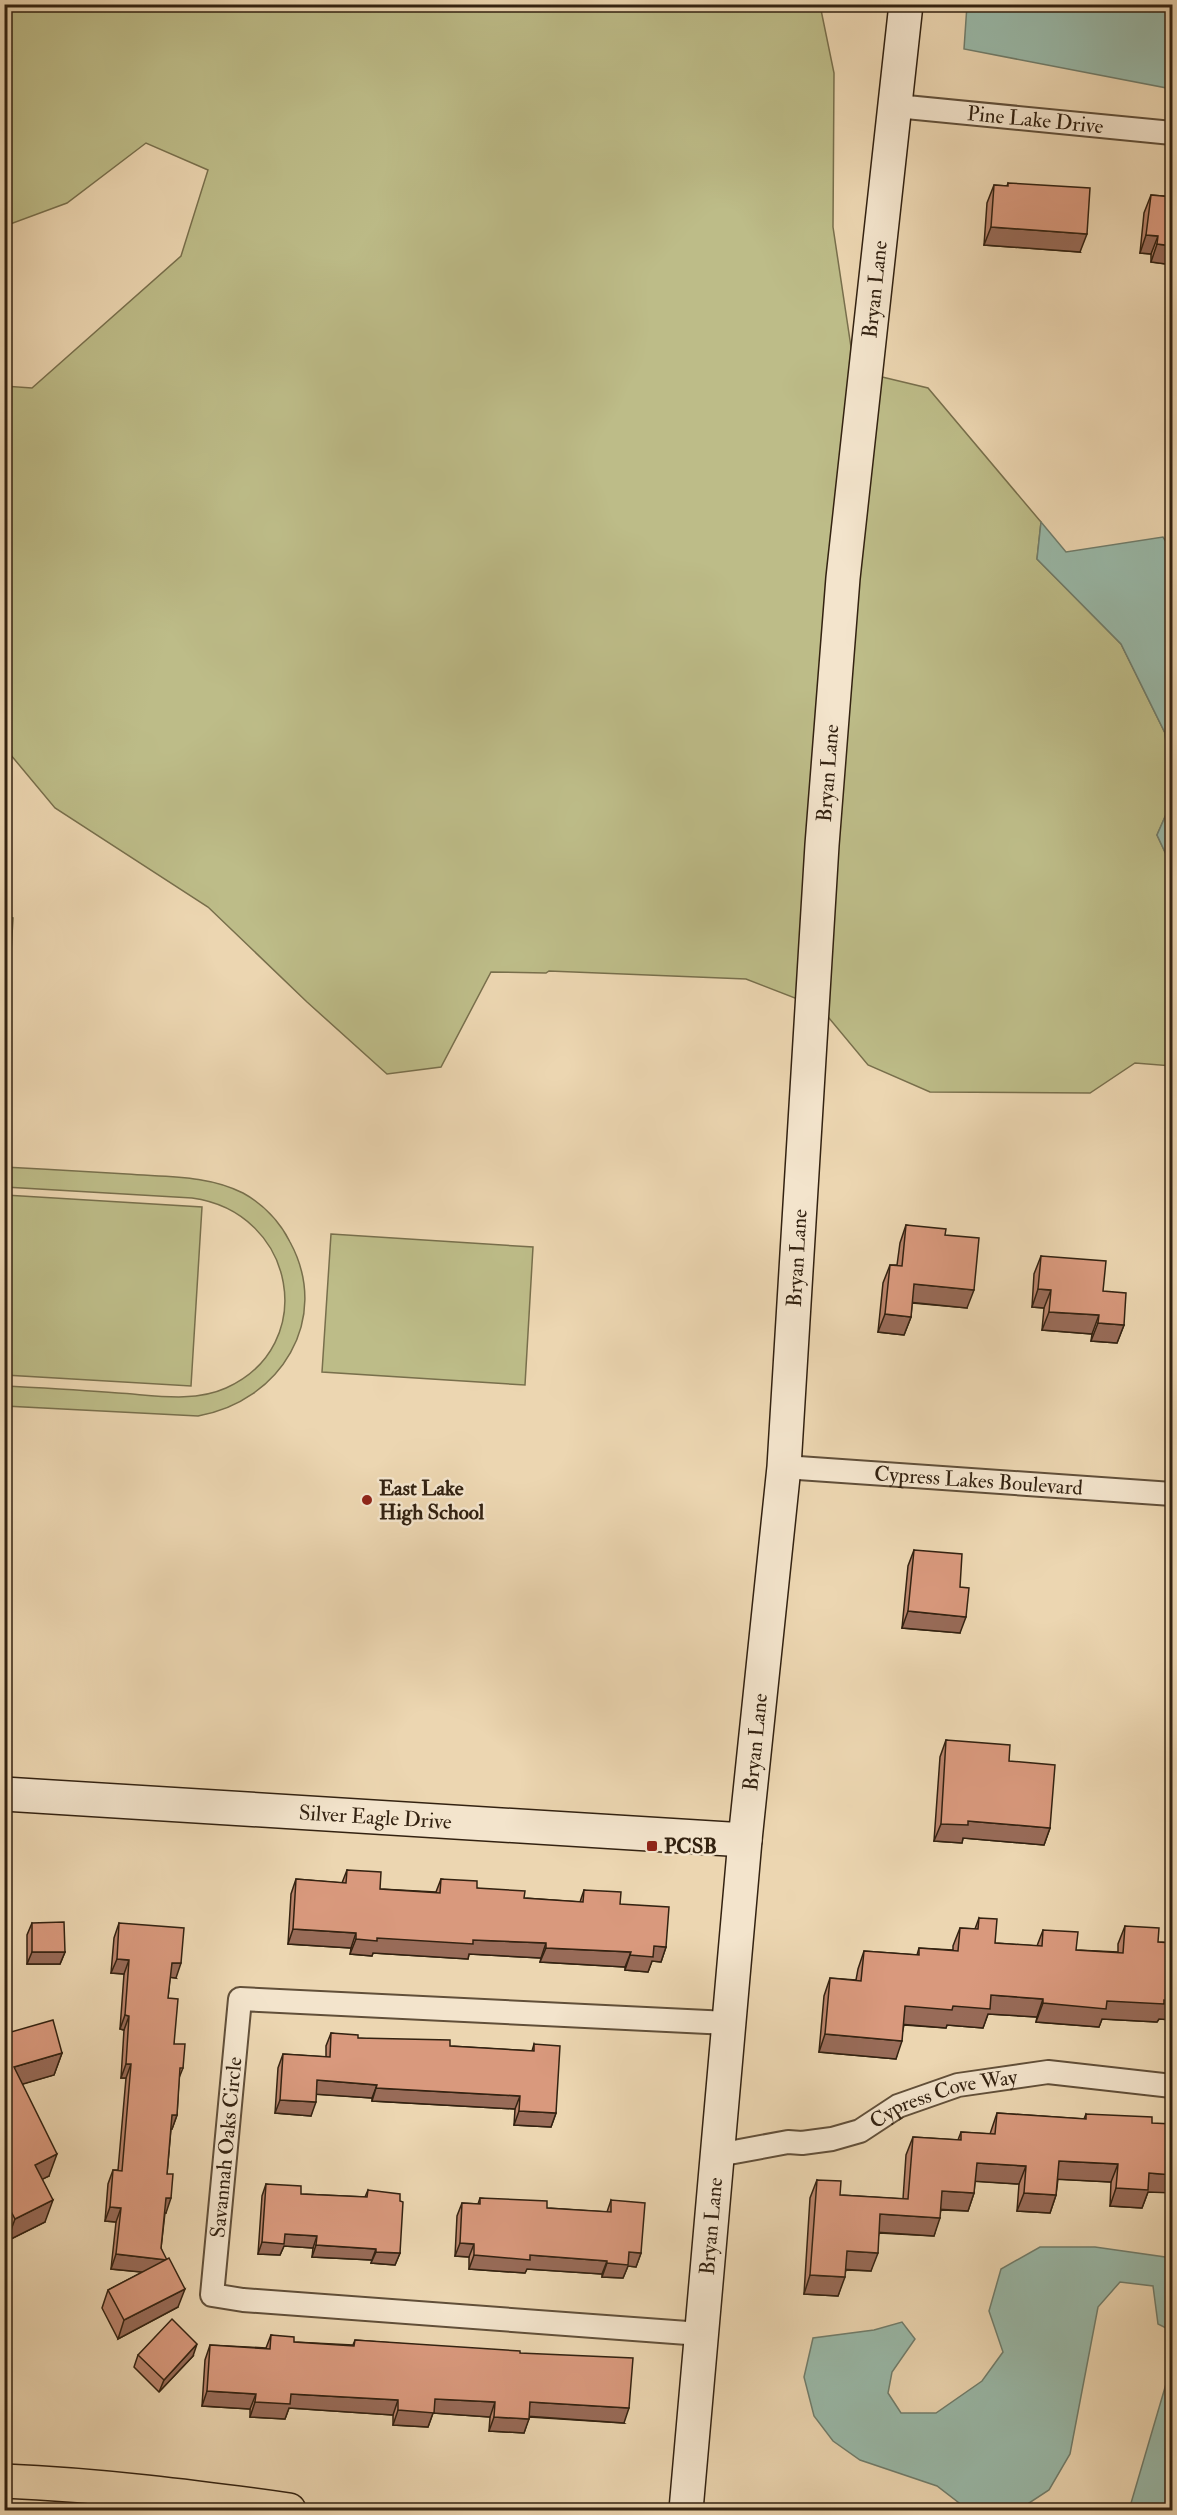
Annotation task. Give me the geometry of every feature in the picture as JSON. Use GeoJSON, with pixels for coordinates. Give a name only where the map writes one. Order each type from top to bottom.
{"type":"FeatureCollection","features":[{"type":"Feature","properties":{"kind":"main road"},"geometry":{"type":"LineString","coordinates":[[4,2481],[64,2484],[216,2500],[289,2511]]}},
{"type":"Feature","properties":{"kind":"street","name":"Bryan Lane"},"geometry":{"type":"LineString","coordinates":[[686,2511],[745,1840],[784,1467],[822,845],[841,601],[906,4]]}},
{"type":"Feature","properties":{"kind":"street","name":"Pine Lake Drive"},"geometry":{"type":"LineString","coordinates":[[896,106],[1173,133]]}},
{"type":"Feature","properties":{"kind":"street","name":"Cypress Lakes Boulevard"},"geometry":{"type":"LineString","coordinates":[[784,1467],[1173,1494]]}},
{"type":"Feature","properties":{"kind":"street","name":"Silver Eagle Drive"},"geometry":{"type":"LineString","coordinates":[[4,1794],[745,1840]]}},
{"type":"Feature","properties":{"kind":"street","name":"Savannah Oaks Circle"},"geometry":{"type":"LineString","coordinates":[[701,2334],[243,2300],[212,2295],[240,1999],[728,2024]]}},
{"type":"Feature","properties":{"kind":"street","name":"Cypress Cove Way"},"geometry":{"type":"LineString","coordinates":[[718,2155],[788,2142],[802,2143],[832,2139],[860,2131],[898,2106],[958,2085],[1048,2072],[1173,2086]]}},
{"type":"Feature","properties":{"kind":"shaded area"},"geometry":{"type":"Polygon","coordinates":[[[5,5],[820,5],[834,73],[833,227],[854,367],[800,1000],[746,979],[549,971],[546,973],[491,972],[441,1067],[387,1074],[307,1002],[208,907],[55,808],[5,748],[4,386],[32,388],[181,256],[208,170],[146,143],[67,203],[5,226],[5,5]]]}},
{"type":"Feature","properties":{"kind":"shaded area"},"geometry":{"type":"Polygon","coordinates":[[[967,5],[1172,5],[1172,89],[964,49],[967,5]]]}},
{"type":"Feature","properties":{"kind":"shaded area"},"geometry":{"type":"Polygon","coordinates":[[[878,376],[928,388],[1041,522],[1037,559],[1121,644],[1165,733],[1172,801],[1157,835],[1172,867],[1172,1066],[1135,1063],[1090,1093],[930,1092],[868,1065],[824,1012],[834,846],[878,376]]]}},
{"type":"Feature","properties":{"kind":"shaded area"},"geometry":{"type":"Polygon","coordinates":[[[1041,522],[1066,552],[1163,537],[1172,551],[1172,799],[1165,733],[1121,644],[1037,559],[1041,522]]]}},
{"type":"Feature","properties":{"kind":"shaded area"},"geometry":{"type":"Polygon","coordinates":[[[1172,801],[1172,867],[1157,835],[1172,801]]]}},
{"type":"Feature","properties":{"kind":"shaded area"},"geometry":{"type":"Polygon","coordinates":[[[4,917],[13,918],[5,1057],[4,917]]]}},
{"type":"Feature","properties":{"kind":"shaded area"},"geometry":{"type":"Polygon","coordinates":[[[4,1167],[187,1178],[230,1187],[250,1197],[264,1208],[281,1227],[290,1242],[301,1271],[305,1300],[301,1327],[290,1353],[274,1375],[253,1394],[227,1408],[198,1416],[5,1406],[5,1386],[173,1397],[213,1393],[226,1388],[256,1368],[275,1343],[284,1313],[283,1283],[273,1253],[254,1228],[227,1208],[192,1198],[5,1187],[4,1167]]]}},
{"type":"Feature","properties":{"kind":"shaded area"},"geometry":{"type":"Polygon","coordinates":[[[5,1195],[202,1207],[191,1386],[5,1375],[5,1195]]]}},
{"type":"Feature","properties":{"kind":"shaded area"},"geometry":{"type":"Polygon","coordinates":[[[331,1234],[533,1247],[525,1385],[322,1372],[331,1234]]]}},
{"type":"Feature","properties":{"kind":"shaded area"},"geometry":{"type":"Polygon","coordinates":[[[1040,2247],[1095,2247],[1172,2258],[1172,2331],[1158,2324],[1153,2286],[1120,2282],[1098,2307],[1070,2454],[1049,2490],[1020,2509],[967,2509],[937,2486],[860,2460],[833,2441],[814,2416],[804,2377],[813,2338],[874,2330],[902,2322],[915,2339],[892,2372],[888,2393],[901,2413],[936,2413],[982,2381],[1003,2352],[989,2311],[1001,2269],[1040,2247]]]}},
{"type":"Feature","properties":{"kind":"shaded area"},"geometry":{"type":"Polygon","coordinates":[[[1166,2384],[1172,2386],[1172,2510],[1129,2510],[1166,2384]]]}},
{"type":"Feature","properties":{"kind":"building"},"geometry":{"type":"Polygon","coordinates":[[[1008,183],[1090,188],[1087,234],[991,227],[994,185],[1008,186],[1008,183]]]}},
{"type":"Feature","properties":{"kind":"building"},"geometry":{"type":"Polygon","coordinates":[[[1151,195],[1173,197],[1173,246],[1157,244],[1158,236],[1146,235],[1151,195]]]}},
{"type":"Feature","properties":{"kind":"building"},"geometry":{"type":"Polygon","coordinates":[[[906,1225],[946,1229],[945,1235],[979,1238],[974,1290],[914,1284],[911,1317],[885,1314],[890,1265],[902,1266],[906,1225]]]}},
{"type":"Feature","properties":{"kind":"building"},"geometry":{"type":"Polygon","coordinates":[[[1041,1256],[1106,1261],[1103,1291],[1126,1293],[1124,1325],[1098,1323],[1099,1315],[1049,1312],[1051,1290],[1038,1289],[1041,1256]]]}},
{"type":"Feature","properties":{"kind":"building"},"geometry":{"type":"Polygon","coordinates":[[[914,1550],[962,1554],[960,1587],[969,1588],[966,1617],[908,1611],[914,1550]]]}},
{"type":"Feature","properties":{"kind":"building"},"geometry":{"type":"Polygon","coordinates":[[[946,1740],[1010,1745],[1009,1761],[1055,1765],[1050,1828],[968,1821],[968,1825],[941,1824],[946,1740]]]}},
{"type":"Feature","properties":{"kind":"building"},"geometry":{"type":"Polygon","coordinates":[[[347,1870],[381,1872],[380,1889],[440,1893],[441,1879],[477,1881],[477,1888],[525,1891],[524,1898],[583,1902],[584,1890],[621,1892],[620,1904],[669,1907],[666,1947],[654,1946],[653,1957],[630,1955],[631,1952],[546,1948],[546,1943],[473,1940],[473,1944],[377,1938],[377,1941],[356,1939],[356,1933],[293,1929],[296,1879],[346,1883],[347,1870]]]}},
{"type":"Feature","properties":{"kind":"building"},"geometry":{"type":"Polygon","coordinates":[[[979,1918],[997,1919],[995,1943],[1042,1946],[1043,1930],[1078,1932],[1076,1950],[1123,1953],[1125,1926],[1159,1928],[1158,1942],[1173,1943],[1173,2001],[1164,2000],[1164,2004],[1107,2001],[1106,2009],[1043,2003],[1043,1999],[991,1995],[990,2009],[953,2006],[952,2010],[905,2006],[902,2041],[825,2034],[830,1978],[861,1981],[864,1951],[919,1955],[919,1948],[958,1951],[960,1928],[978,1929],[979,1918]]]}},
{"type":"Feature","properties":{"kind":"building"},"geometry":{"type":"Polygon","coordinates":[[[64,1922],[65,1952],[32,1952],[32,1923],[64,1922]]]}},
{"type":"Feature","properties":{"kind":"building"},"geometry":{"type":"Polygon","coordinates":[[[119,1923],[184,1928],[181,1963],[172,1963],[168,1998],[178,1999],[174,2044],[185,2044],[183,2068],[180,2068],[177,2115],[172,2115],[167,2174],[173,2174],[171,2198],[166,2198],[161,2248],[167,2260],[116,2254],[121,2208],[110,2207],[113,2170],[122,2171],[131,2064],[126,2064],[129,2016],[125,2015],[129,1960],[117,1959],[119,1923]]]}},
{"type":"Feature","properties":{"kind":"building"},"geometry":{"type":"Polygon","coordinates":[[[53,2020],[62,2053],[14,2067],[57,2154],[35,2165],[53,2200],[15,2219],[4,2198],[4,2034],[53,2020]]]}},
{"type":"Feature","properties":{"kind":"building"},"geometry":{"type":"Polygon","coordinates":[[[331,2033],[358,2035],[358,2038],[450,2040],[450,2046],[534,2051],[534,2044],[560,2046],[556,2113],[519,2111],[520,2096],[376,2088],[377,2085],[317,2080],[316,2102],[280,2100],[283,2054],[330,2057],[331,2033]]]}},
{"type":"Feature","properties":{"kind":"building"},"geometry":{"type":"Polygon","coordinates":[[[997,2113],[1086,2119],[1086,2114],[1152,2117],[1152,2123],[1173,2124],[1173,2175],[1149,2173],[1148,2190],[1116,2188],[1118,2164],[1059,2161],[1056,2195],[1024,2193],[1026,2166],[977,2163],[974,2193],[942,2191],[940,2218],[880,2214],[878,2253],[847,2251],[845,2277],[810,2275],[817,2180],[841,2181],[840,2195],[908,2199],[913,2137],[961,2140],[961,2132],[995,2134],[997,2113]]]}},
{"type":"Feature","properties":{"kind":"building"},"geometry":{"type":"Polygon","coordinates":[[[266,2184],[301,2186],[301,2194],[367,2197],[368,2190],[400,2194],[400,2201],[403,2202],[400,2253],[316,2245],[317,2236],[285,2234],[284,2244],[262,2242],[266,2184]]]}},
{"type":"Feature","properties":{"kind":"building"},"geometry":{"type":"Polygon","coordinates":[[[480,2198],[547,2201],[547,2208],[611,2212],[611,2200],[645,2203],[641,2253],[629,2252],[628,2265],[607,2263],[607,2261],[530,2255],[530,2260],[474,2255],[474,2244],[460,2243],[462,2203],[480,2204],[480,2198]]]}},
{"type":"Feature","properties":{"kind":"building"},"geometry":{"type":"Polygon","coordinates":[[[169,2258],[185,2289],[124,2320],[108,2290],[169,2258]]]}},
{"type":"Feature","properties":{"kind":"building"},"geometry":{"type":"Polygon","coordinates":[[[172,2319],[197,2344],[164,2380],[138,2355],[172,2319]]]}},
{"type":"Feature","properties":{"kind":"building"},"geometry":{"type":"Polygon","coordinates":[[[271,2335],[294,2337],[294,2342],[354,2346],[355,2340],[520,2351],[520,2353],[633,2358],[629,2408],[530,2402],[529,2419],[494,2417],[495,2402],[435,2399],[434,2413],[398,2410],[398,2400],[291,2394],[290,2404],[255,2402],[256,2394],[207,2391],[210,2345],[270,2349],[271,2335]]]}},
{"type":"Feature","properties":{"kind":"place","name":"East Lake High School"},"geometry":{"type":"Point","coordinates":[367,1500]}},
{"type":"Feature","properties":{"kind":"place","name":"PCSB"},"geometry":{"type":"Point","coordinates":[652,1846]}}]}
